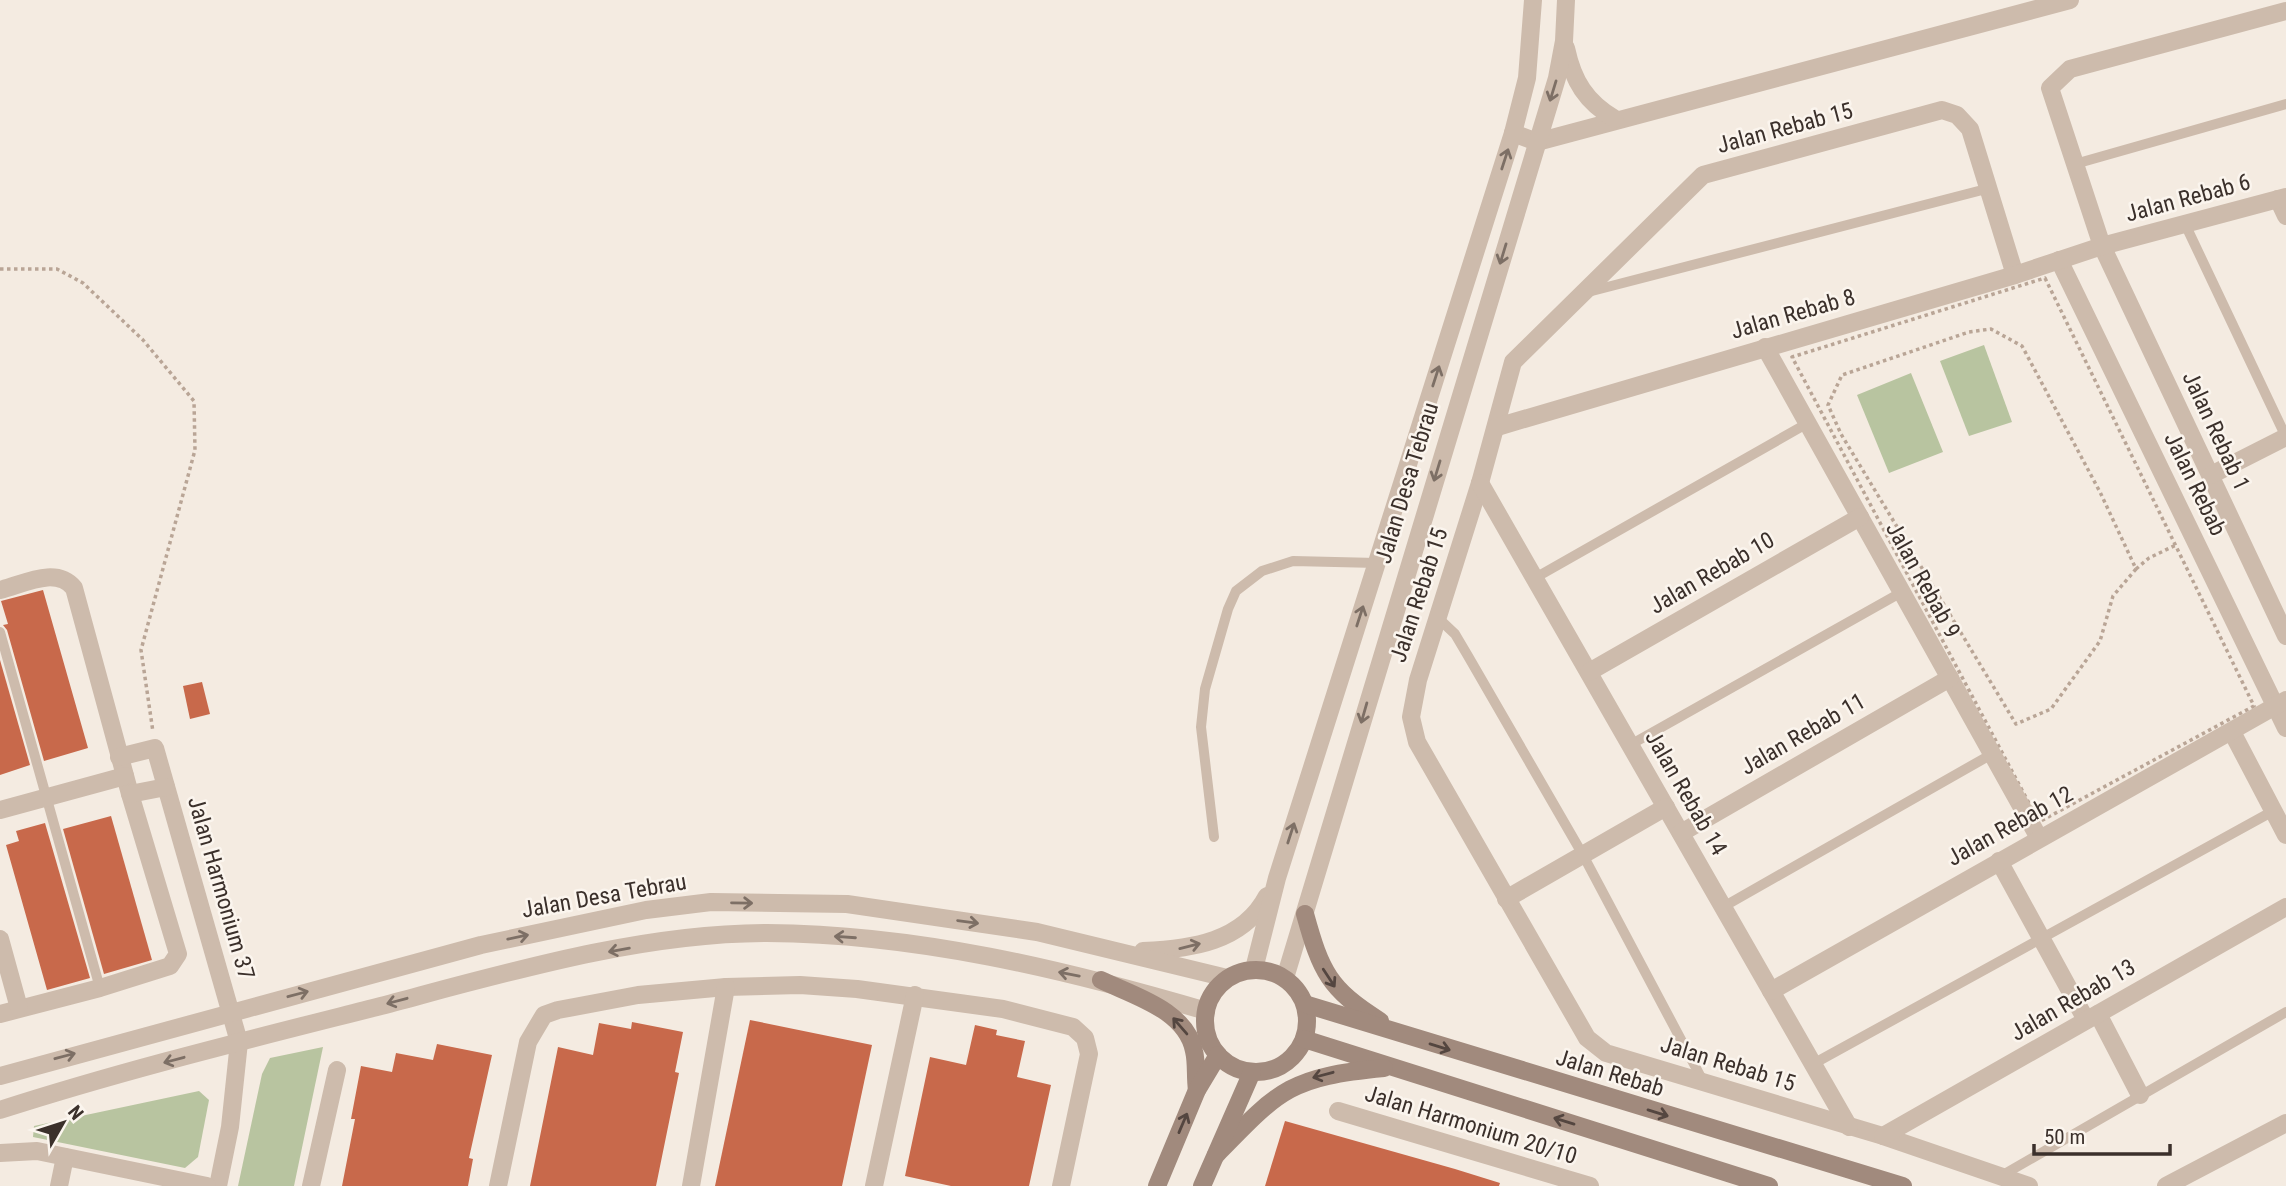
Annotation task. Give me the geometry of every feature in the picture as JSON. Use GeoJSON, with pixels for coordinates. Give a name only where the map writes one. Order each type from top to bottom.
{"type":"FeatureCollection","features":[{"type":"Feature","properties":{"kind":"main road"},"geometry":{"type":"LineString","coordinates":[[1305,914],[1317,955],[1331,982],[1354,1006],[1404,1037]]}},
{"type":"Feature","properties":{"kind":"main road"},"geometry":{"type":"LineString","coordinates":[[1254,969],[1286,978],[1305,1004],[1307,1016],[1304,1039],[1299,1049],[1284,1064],[1252,1072],[1228,1063],[1218,1055],[1207,1034],[1206,1011],[1210,998],[1227,978],[1254,969]]}},
{"type":"Feature","properties":{"kind":"main road"},"geometry":{"type":"LineString","coordinates":[[1101,980],[1180,1023],[1195,1052],[1197,1090]]}},
{"type":"Feature","properties":{"kind":"main road","name":"Jalan Rebab"},"geometry":{"type":"LineString","coordinates":[[1305,1004],[1404,1037],[1903,1186]]}},
{"type":"Feature","properties":{"kind":"main road"},"geometry":{"type":"LineString","coordinates":[[1304,1039],[1769,1186]]}},
{"type":"Feature","properties":{"kind":"main road"},"geometry":{"type":"LineString","coordinates":[[1157,1186],[1197,1090],[1218,1055]]}},
{"type":"Feature","properties":{"kind":"main road"},"geometry":{"type":"LineString","coordinates":[[1216,1155],[1269,1102],[1301,1082],[1338,1071],[1391,1067]]}},
{"type":"Feature","properties":{"kind":"main road"},"geometry":{"type":"LineString","coordinates":[[1202,1186],[1252,1072]]}},
{"type":"Feature","properties":{"kind":"street","name":"Jalan Desa Tebrau"},"geometry":{"type":"LineString","coordinates":[[1254,969],[1277,878],[1513,133],[1527,78],[1533,0]]}},
{"type":"Feature","properties":{"kind":"street","name":"Jalan Desa Tebrau"},"geometry":{"type":"LineString","coordinates":[[1286,978],[1557,78],[1564,41],[1566,0]]}},
{"type":"Feature","properties":{"kind":"street"},"geometry":{"type":"LineString","coordinates":[[1513,133],[1537,142],[1615,119],[2070,0]]}},
{"type":"Feature","properties":{"kind":"street","name":"Jalan Rebab 1"},"geometry":{"type":"LineString","coordinates":[[2286,11],[2070,69],[2050,88],[2102,246],[2286,636]]}},
{"type":"Feature","properties":{"kind":"street"},"geometry":{"type":"LineString","coordinates":[[1564,41],[1574,79],[1584,95],[1598,109],[1615,119]]}},
{"type":"Feature","properties":{"kind":"street","name":"Jalan Rebab 15"},"geometry":{"type":"LineString","coordinates":[[2015,275],[1970,129],[1957,115],[1942,110],[1703,175],[1577,295],[1513,362],[1497,427],[1436,616],[1411,717],[1417,742],[1587,1038],[1606,1053],[1883,1136],[2029,1186]]}},
{"type":"Feature","properties":{"kind":"street"},"geometry":{"type":"LineString","coordinates":[[2282,198],[2286,216]]}},
{"type":"Feature","properties":{"kind":"street","name":"Jalan Rebab 6"},"geometry":{"type":"LineString","coordinates":[[2102,246],[2282,198]]}},
{"type":"Feature","properties":{"kind":"street","name":"Jalan Rebab 8"},"geometry":{"type":"LineString","coordinates":[[1497,427],[2015,275],[2102,246]]}},
{"type":"Feature","properties":{"kind":"street","name":"Jalan Rebab"},"geometry":{"type":"LineString","coordinates":[[2059,260],[2193,537],[2281,703],[2286,729]]}},
{"type":"Feature","properties":{"kind":"street","name":"Jalan Rebab 9"},"geometry":{"type":"LineString","coordinates":[[1765,347],[2039,838]]}},
{"type":"Feature","properties":{"kind":"street"},"geometry":{"type":"LineString","coordinates":[[2211,475],[2286,437]]}},
{"type":"Feature","properties":{"kind":"street","name":"Jalan Rebab 14"},"geometry":{"type":"LineString","coordinates":[[1480,483],[1849,1127]]}},
{"type":"Feature","properties":{"kind":"street","name":"Jalan Rebab 10"},"geometry":{"type":"LineString","coordinates":[[1588,672],[1860,517]]}},
{"type":"Feature","properties":{"kind":"street"},"geometry":{"type":"LineString","coordinates":[[0,590],[58,575],[67,579],[74,588],[130,794],[178,954],[170,966],[100,988],[0,1014]]}},
{"type":"Feature","properties":{"kind":"street","name":"Jalan Rebab 11"},"geometry":{"type":"LineString","coordinates":[[1681,833],[1950,678]]}},
{"type":"Feature","properties":{"kind":"street","name":"Jalan Rebab 12"},"geometry":{"type":"LineString","coordinates":[[1771,991],[2281,703]]}},
{"type":"Feature","properties":{"kind":"street"},"geometry":{"type":"LineString","coordinates":[[2232,732],[2276,810],[2286,835]]}},
{"type":"Feature","properties":{"kind":"street"},"geometry":{"type":"LineString","coordinates":[[120,757],[155,748]]}},
{"type":"Feature","properties":{"kind":"street","name":"Jalan Harmonium 37"},"geometry":{"type":"LineString","coordinates":[[155,748],[239,1042],[230,1127],[218,1186]]}},
{"type":"Feature","properties":{"kind":"street"},"geometry":{"type":"LineString","coordinates":[[0,810],[125,776]]}},
{"type":"Feature","properties":{"kind":"street"},"geometry":{"type":"LineString","coordinates":[[130,794],[166,787]]}},
{"type":"Feature","properties":{"kind":"street"},"geometry":{"type":"LineString","coordinates":[[1506,898],[1666,807]]}},
{"type":"Feature","properties":{"kind":"street"},"geometry":{"type":"LineString","coordinates":[[1999,860],[2042,938],[2140,1094]]}},
{"type":"Feature","properties":{"kind":"street"},"geometry":{"type":"LineString","coordinates":[[1122,952],[1176,950],[1233,932],[1256,914],[1277,878]]}},
{"type":"Feature","properties":{"kind":"street","name":"Jalan Desa Tebrau"},"geometry":{"type":"LineString","coordinates":[[0,1076],[481,945],[646,910],[711,902],[847,904],[1037,932],[1227,978]]}},
{"type":"Feature","properties":{"kind":"street","name":"Jalan Rebab 13"},"geometry":{"type":"LineString","coordinates":[[1883,1136],[2286,907]]}},
{"type":"Feature","properties":{"kind":"street"},"geometry":{"type":"LineString","coordinates":[[0,1110],[239,1042],[490,977],[578,957],[683,939],[765,933],[848,937],[947,948],[1101,980],[1206,1011]]}},
{"type":"Feature","properties":{"kind":"street"},"geometry":{"type":"LineString","coordinates":[[0,939],[19,1008]]}},
{"type":"Feature","properties":{"kind":"street"},"geometry":{"type":"LineString","coordinates":[[498,1186],[528,1042],[544,1015],[638,995],[726,987],[800,985],[915,995],[1003,1009],[1073,1027],[1085,1038],[1088,1054],[1061,1186]]}},
{"type":"Feature","properties":{"kind":"street"},"geometry":{"type":"LineString","coordinates":[[691,1186],[726,987]]}},
{"type":"Feature","properties":{"kind":"street"},"geometry":{"type":"LineString","coordinates":[[874,1186],[915,995]]}},
{"type":"Feature","properties":{"kind":"street"},"geometry":{"type":"LineString","coordinates":[[312,1186],[337,1070]]}},
{"type":"Feature","properties":{"kind":"street","name":"Jalan Harmonium 20/10"},"geometry":{"type":"LineString","coordinates":[[1338,1111],[1590,1186]]}},
{"type":"Feature","properties":{"kind":"street"},"geometry":{"type":"LineString","coordinates":[[2166,1186],[2286,1123]]}},
{"type":"Feature","properties":{"kind":"street"},"geometry":{"type":"LineString","coordinates":[[0,1153],[37,1151],[208,1186]]}},
{"type":"Feature","properties":{"kind":"street"},"geometry":{"type":"LineString","coordinates":[[59,1186],[65,1157]]}},
{"type":"Feature","properties":{"kind":"lane"},"geometry":{"type":"LineString","coordinates":[[2075,164],[2286,104]]}},
{"type":"Feature","properties":{"kind":"lane"},"geometry":{"type":"LineString","coordinates":[[1577,295],[1990,188]]}},
{"type":"Feature","properties":{"kind":"lane"},"geometry":{"type":"LineString","coordinates":[[2185,224],[2286,437]]}},
{"type":"Feature","properties":{"kind":"lane"},"geometry":{"type":"LineString","coordinates":[[1535,578],[1808,423]]}},
{"type":"Feature","properties":{"kind":"lane"},"geometry":{"type":"LineString","coordinates":[[1214,837],[1200,727],[1205,689],[1228,609],[1236,591],[1262,571],[1293,561],[1377,563]]}},
{"type":"Feature","properties":{"kind":"lane"},"geometry":{"type":"LineString","coordinates":[[1630,746],[1902,592]]}},
{"type":"Feature","properties":{"kind":"lane"},"geometry":{"type":"LineString","coordinates":[[1436,616],[1455,634],[1583,855],[1705,1083]]}},
{"type":"Feature","properties":{"kind":"lane"},"geometry":{"type":"LineString","coordinates":[[0,632],[100,988]]}},
{"type":"Feature","properties":{"kind":"lane"},"geometry":{"type":"LineString","coordinates":[[1723,907],[1992,754]]}},
{"type":"Feature","properties":{"kind":"lane"},"geometry":{"type":"LineString","coordinates":[[1813,1065],[2276,810]]}},
{"type":"Feature","properties":{"kind":"lane"},"geometry":{"type":"LineString","coordinates":[[2000,1176],[2286,1013]]}},
{"type":"Feature","properties":{"kind":"path"},"geometry":{"type":"LineString","coordinates":[[0,269],[57,269],[83,283],[143,340],[194,401],[195,450],[141,650],[155,748]]}},
{"type":"Feature","properties":{"kind":"path"},"geometry":{"type":"LineString","coordinates":[[2045,278],[2176,545],[2254,706],[2039,822],[1791,358],[2045,278]]}},
{"type":"Feature","properties":{"kind":"path"},"geometry":{"type":"LineString","coordinates":[[2136,569],[2100,492],[2022,346],[1991,329],[1969,332],[1842,376],[1828,405],[1841,434],[2016,724],[2051,709],[2100,640],[2113,596],[2136,569],[2148,558],[2193,537]]}},
{"type":"Feature","properties":{"kind":"green space"},"geometry":{"type":"Polygon","coordinates":[[[1984,345],[2012,422],[1969,436],[1940,361],[1984,345]]]}},
{"type":"Feature","properties":{"kind":"green space"},"geometry":{"type":"Polygon","coordinates":[[[1911,373],[1943,452],[1889,473],[1857,395],[1911,373]]]}},
{"type":"Feature","properties":{"kind":"green space"},"geometry":{"type":"Polygon","coordinates":[[[323,1047],[294,1186],[238,1186],[262,1074],[270,1058],[323,1047]]]}},
{"type":"Feature","properties":{"kind":"green space"},"geometry":{"type":"Polygon","coordinates":[[[199,1091],[209,1100],[198,1157],[185,1168],[33,1137],[34,1126],[199,1091]]]}},
{"type":"Feature","properties":{"kind":"building"},"geometry":{"type":"Polygon","coordinates":[[[43,590],[88,748],[44,761],[7,630],[3,625],[8,624],[1,601],[43,590]]]}},
{"type":"Feature","properties":{"kind":"building"},"geometry":{"type":"Polygon","coordinates":[[[0,660],[30,765],[0,775],[0,660]]]}},
{"type":"Feature","properties":{"kind":"building"},"geometry":{"type":"Polygon","coordinates":[[[202,682],[210,714],[190,719],[183,686],[202,682]]]}},
{"type":"Feature","properties":{"kind":"building"},"geometry":{"type":"Polygon","coordinates":[[[111,816],[152,960],[104,974],[63,829],[111,816]]]}},
{"type":"Feature","properties":{"kind":"building"},"geometry":{"type":"Polygon","coordinates":[[[45,823],[90,978],[47,990],[6,845],[19,841],[16,831],[45,823]]]}},
{"type":"Feature","properties":{"kind":"building"},"geometry":{"type":"Polygon","coordinates":[[[750,1020],[872,1045],[842,1186],[715,1186],[750,1020]]]}},
{"type":"Feature","properties":{"kind":"building"},"geometry":{"type":"Polygon","coordinates":[[[632,1022],[683,1032],[675,1072],[679,1073],[656,1186],[530,1186],[558,1047],[593,1055],[599,1023],[631,1029],[632,1022]]]}},
{"type":"Feature","properties":{"kind":"building"},"geometry":{"type":"Polygon","coordinates":[[[975,1025],[997,1030],[996,1035],[1025,1041],[1017,1077],[1051,1085],[1029,1186],[951,1186],[905,1176],[930,1057],[966,1065],[975,1025]]]}},
{"type":"Feature","properties":{"kind":"building"},"geometry":{"type":"Polygon","coordinates":[[[437,1044],[492,1055],[469,1158],[473,1159],[468,1186],[342,1186],[355,1119],[351,1119],[361,1066],[392,1072],[396,1053],[433,1060],[437,1044]]]}},
{"type":"Feature","properties":{"kind":"building"},"geometry":{"type":"Polygon","coordinates":[[[1285,1121],[1500,1183],[1499,1186],[1265,1186],[1285,1121]]]}}]}
